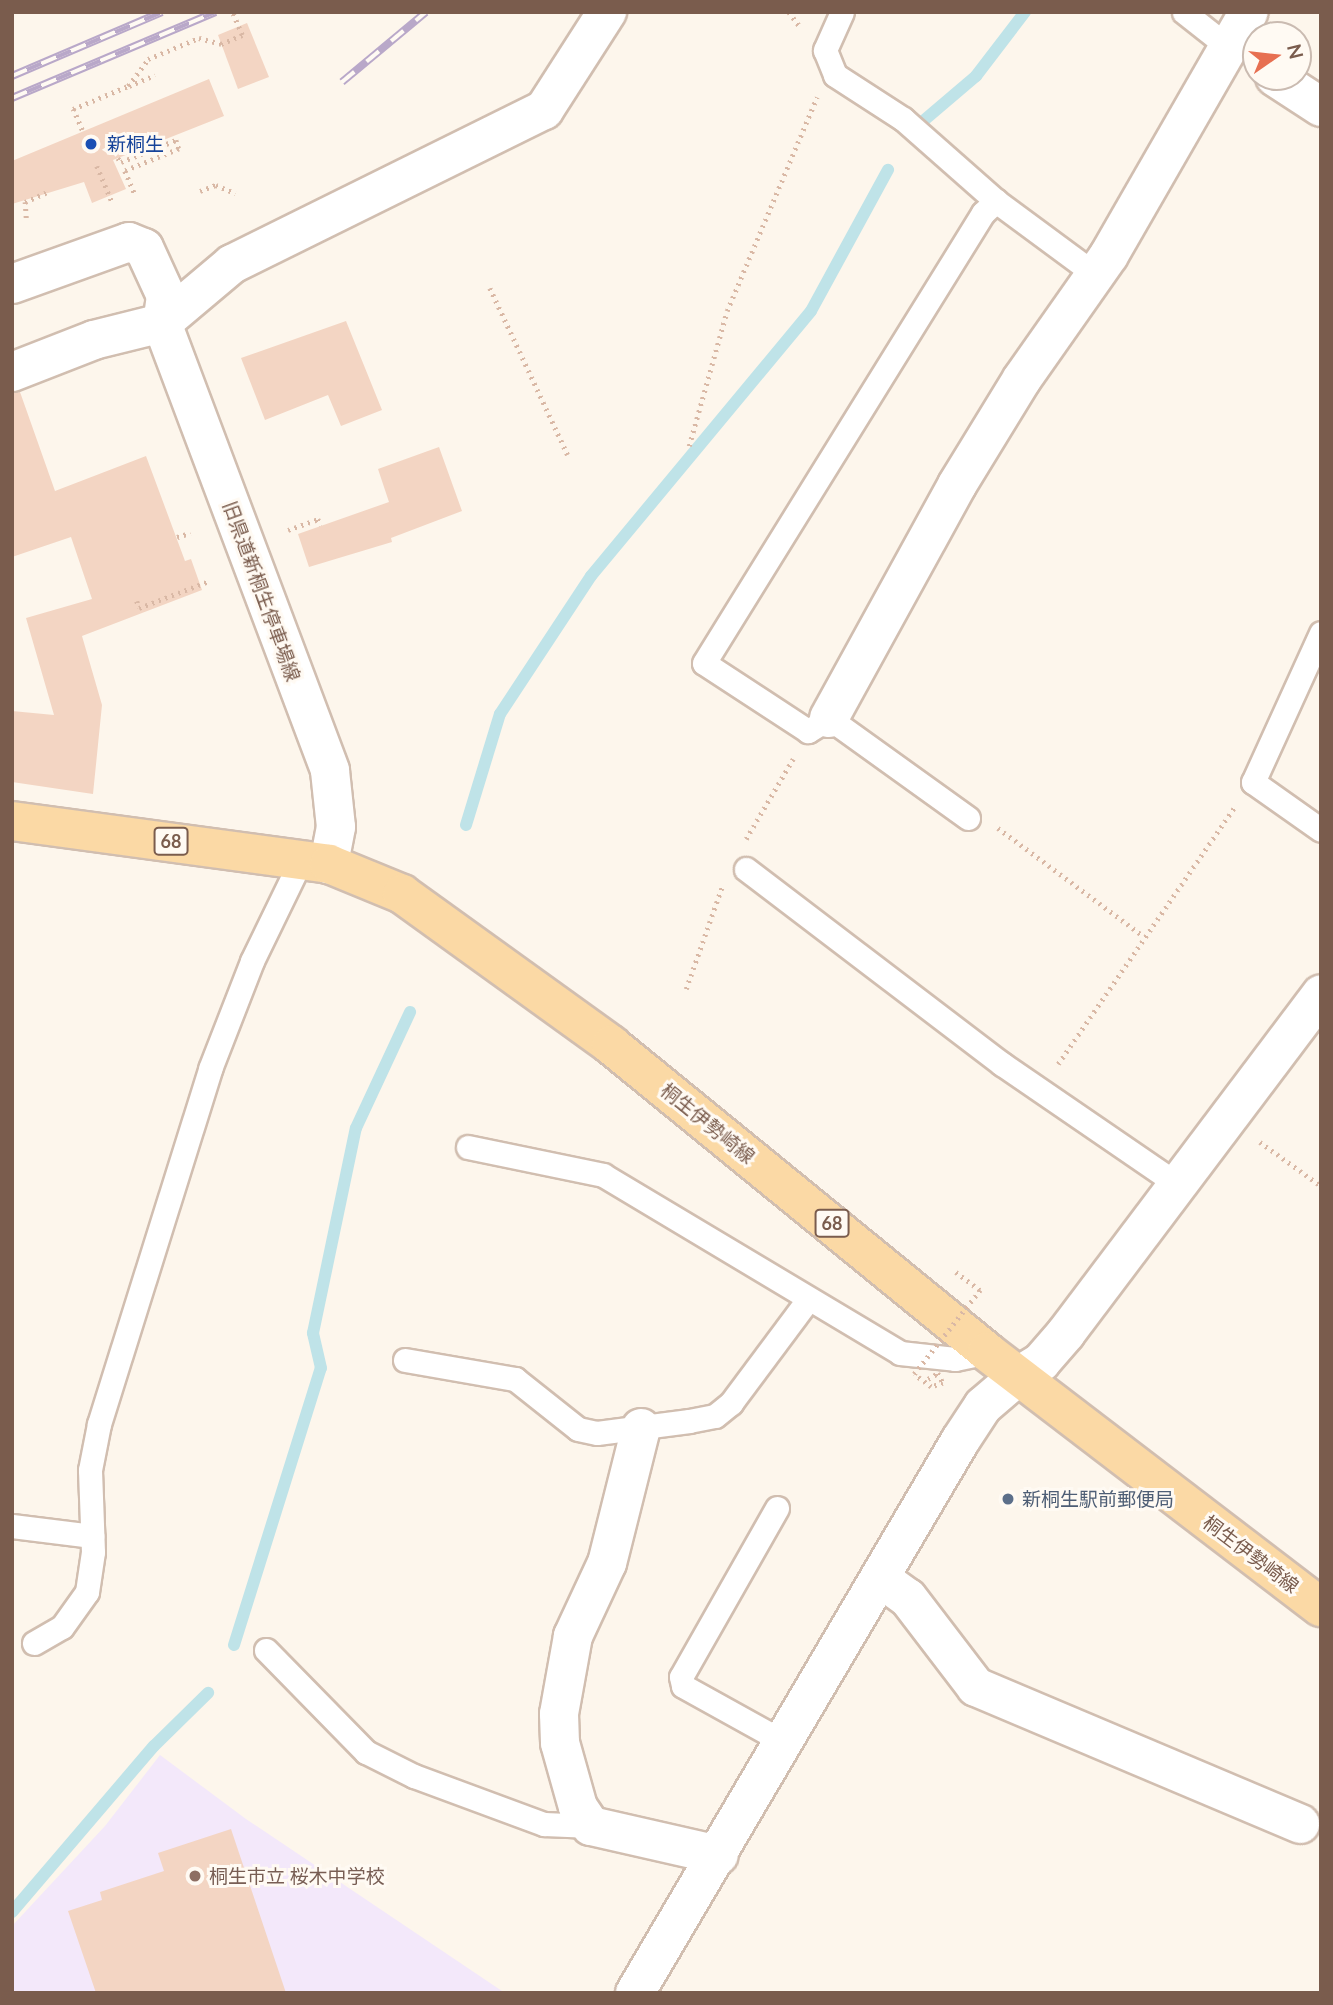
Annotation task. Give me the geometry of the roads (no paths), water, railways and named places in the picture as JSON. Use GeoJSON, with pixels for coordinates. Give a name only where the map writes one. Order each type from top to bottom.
{"type":"FeatureCollection","features":[{"type":"Feature","properties":{"kind":"main road","name":"桐生伊勢崎線"},"geometry":{"type":"LineString","coordinates":[[12,821],[315,862],[402,894],[611,1045],[987,1353],[1321,1607]]}},
{"type":"Feature","properties":{"kind":"street"},"geometry":{"type":"LineString","coordinates":[[12,372],[94,340],[162,323],[232,264],[544,110],[607,12]]}},
{"type":"Feature","properties":{"kind":"street"},"geometry":{"type":"LineString","coordinates":[[829,718],[957,485],[1029,368],[1096,275],[1241,55],[1249,12]]}},
{"type":"Feature","properties":{"kind":"street"},"geometry":{"type":"LineString","coordinates":[[1296,91],[1321,107]]}},
{"type":"Feature","properties":{"kind":"street"},"geometry":{"type":"LineString","coordinates":[[12,284],[129,242],[144,248],[158,270],[166,296],[162,323]]}},
{"type":"Feature","properties":{"kind":"street","name":"旧県道新桐生停車場線"},"geometry":{"type":"LineString","coordinates":[[162,323],[330,771],[336,827],[315,862]]}},
{"type":"Feature","properties":{"kind":"street"},"geometry":{"type":"LineString","coordinates":[[635,1993],[968,1429],[992,1397],[1049,1355],[1321,994]]}},
{"type":"Feature","properties":{"kind":"street"},"geometry":{"type":"LineString","coordinates":[[641,1428],[607,1563],[573,1636],[559,1714],[570,1782],[591,1826],[719,1854]]}},
{"type":"Feature","properties":{"kind":"street"},"geometry":{"type":"LineString","coordinates":[[880,1578],[908,1598],[976,1686],[1310,1827]]}},
{"type":"Feature","properties":{"kind":"lane"},"geometry":{"type":"LineString","coordinates":[[842,12],[825,51],[835,75],[903,119],[996,201],[1096,275]]}},
{"type":"Feature","properties":{"kind":"lane"},"geometry":{"type":"LineString","coordinates":[[1184,12],[1241,55]]}},
{"type":"Feature","properties":{"kind":"lane"},"geometry":{"type":"LineString","coordinates":[[968,818],[829,718],[808,731],[704,663],[983,213],[996,201]]}},
{"type":"Feature","properties":{"kind":"lane"},"geometry":{"type":"LineString","coordinates":[[1321,634],[1253,782],[1321,830]]}},
{"type":"Feature","properties":{"kind":"lane"},"geometry":{"type":"LineString","coordinates":[[34,1643],[62,1627],[87,1592],[92,1536],[90,1470],[99,1424],[181,1158],[252,961],[315,862]]}},
{"type":"Feature","properties":{"kind":"lane"},"geometry":{"type":"LineString","coordinates":[[746,869],[1040,1091],[1179,1185]]}},
{"type":"Feature","properties":{"kind":"lane"},"geometry":{"type":"LineString","coordinates":[[468,1147],[603,1175],[807,1301],[900,1353],[955,1359],[987,1353]]}},
{"type":"Feature","properties":{"kind":"lane"},"geometry":{"type":"LineString","coordinates":[[405,1360],[515,1379],[579,1429],[641,1428],[715,1416],[731,1403],[807,1301]]}},
{"type":"Feature","properties":{"kind":"lane"},"geometry":{"type":"LineString","coordinates":[[777,1508],[681,1677],[683,1686],[784,1742]]}},
{"type":"Feature","properties":{"kind":"lane"},"geometry":{"type":"LineString","coordinates":[[12,1526],[92,1536]]}},
{"type":"Feature","properties":{"kind":"lane"},"geometry":{"type":"LineString","coordinates":[[266,1650],[366,1752],[414,1776],[544,1824],[591,1826]]}},
{"type":"Feature","properties":{"kind":"waterway"},"geometry":{"type":"LineString","coordinates":[[922,122],[976,76],[1025,12]]}},
{"type":"Feature","properties":{"kind":"waterway"},"geometry":{"type":"LineString","coordinates":[[466,825],[500,714],[591,576],[811,311],[888,170]]}},
{"type":"Feature","properties":{"kind":"waterway"},"geometry":{"type":"LineString","coordinates":[[234,1645],[321,1368],[313,1333],[356,1128],[410,1012]]}},
{"type":"Feature","properties":{"kind":"waterway"},"geometry":{"type":"LineString","coordinates":[[12,1912],[154,1746],[208,1693]]}},
{"type":"Feature","properties":{"kind":"railway"},"geometry":{"type":"LineString","coordinates":[[12,76],[162,12]]}},
{"type":"Feature","properties":{"kind":"railway"},"geometry":{"type":"LineString","coordinates":[[12,98],[216,12]]}},
{"type":"Feature","properties":{"kind":"railway"},"geometry":{"type":"LineString","coordinates":[[342,82],[426,12]]}},
{"type":"Feature","properties":{"kind":"place","name":"新桐生"},"geometry":{"type":"Point","coordinates":[91,144]}},
{"type":"Feature","properties":{"kind":"place","name":"新桐生駅前郵便局"},"geometry":{"type":"Point","coordinates":[1008,1499]}},
{"type":"Feature","properties":{"kind":"place","name":"桐生市立 桜木中学校"},"geometry":{"type":"Point","coordinates":[195,1876]}}]}
